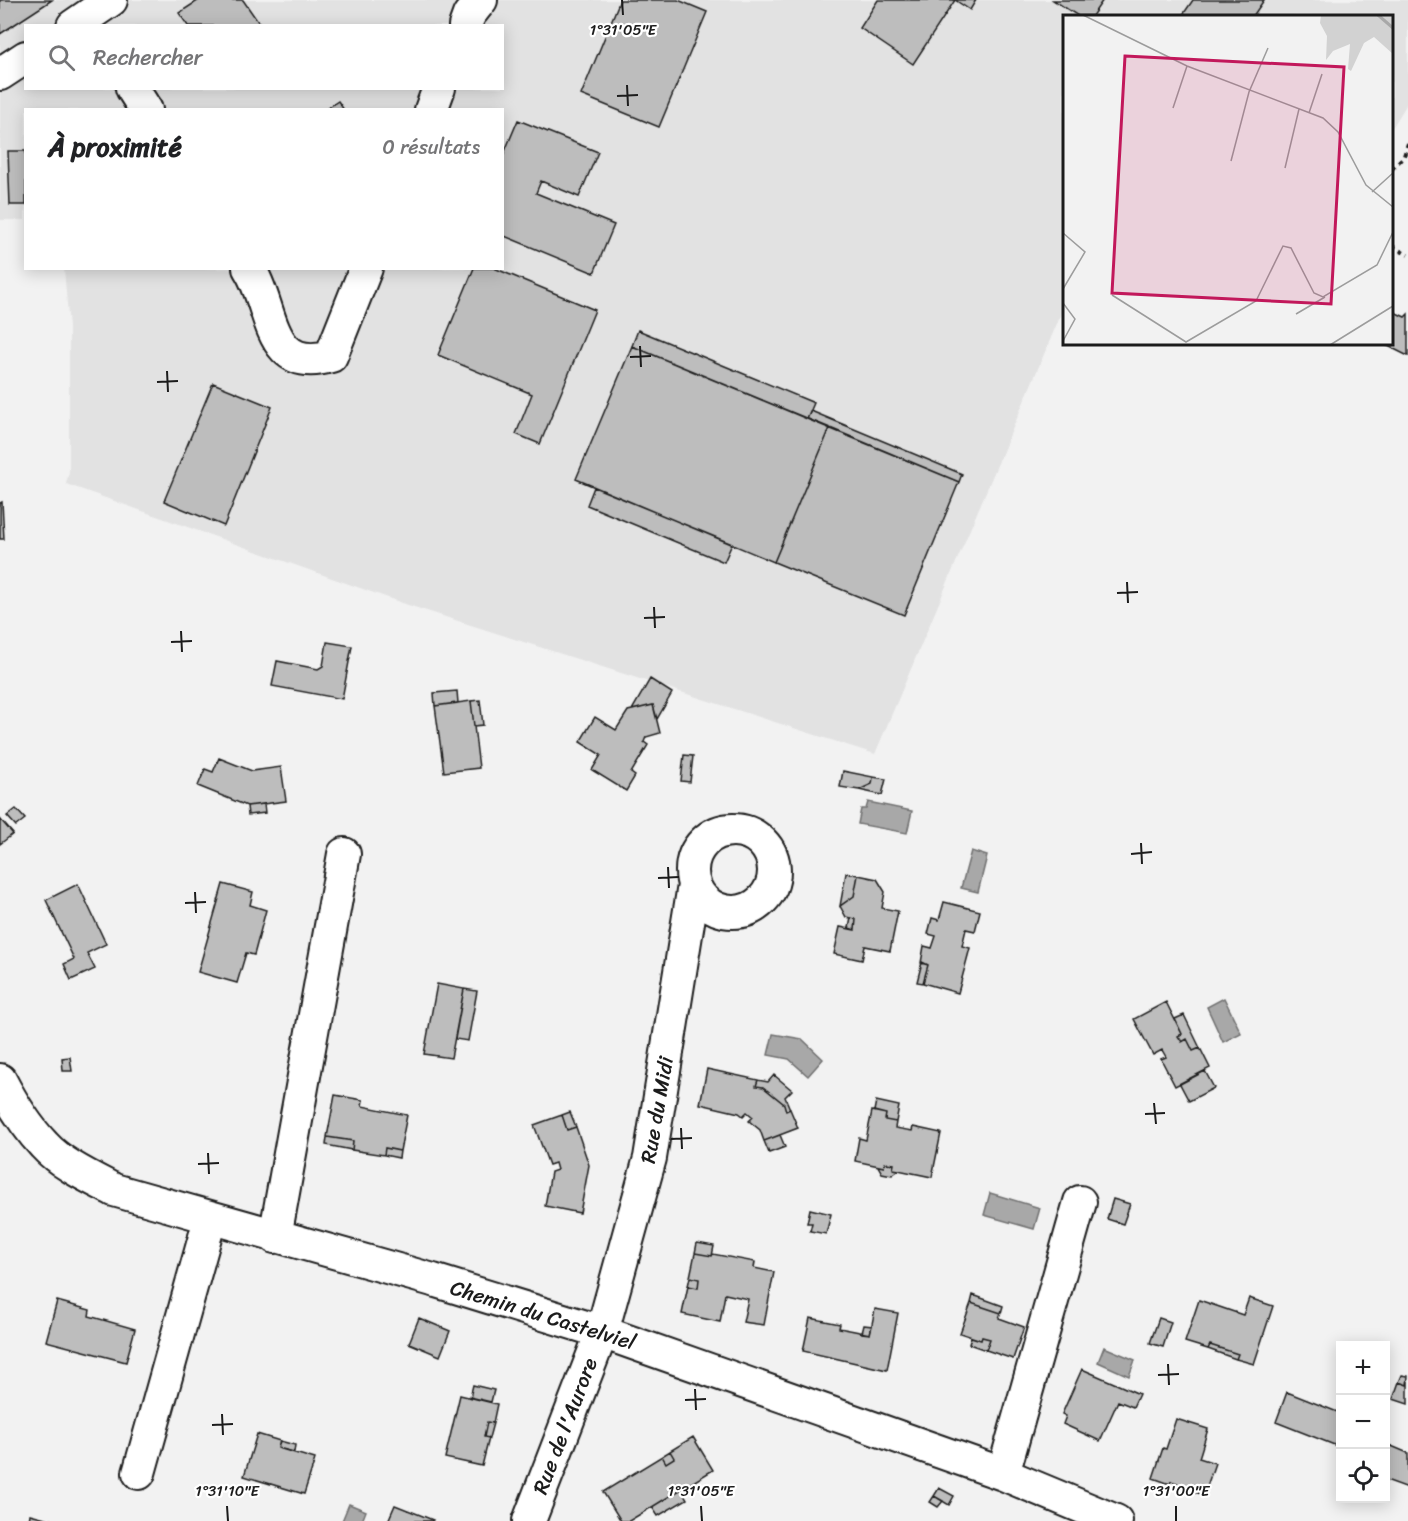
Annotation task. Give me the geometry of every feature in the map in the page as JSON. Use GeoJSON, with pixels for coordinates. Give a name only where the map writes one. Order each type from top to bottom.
{"type":"FeatureCollection","features":[{"type":"Feature","properties":{"kind":"street"},"geometry":{"type":"LineString","coordinates":[[76,24],[111,0]]}},
{"type":"Feature","properties":{"kind":"street"},"geometry":{"type":"LineString","coordinates":[[466,24],[469,15],[481,0]]}},
{"type":"Feature","properties":{"kind":"street"},"geometry":{"type":"LineString","coordinates":[[0,75],[24,58]]}},
{"type":"Feature","properties":{"kind":"street"},"geometry":{"type":"LineString","coordinates":[[133,90],[145,108]]}},
{"type":"Feature","properties":{"kind":"street"},"geometry":{"type":"LineString","coordinates":[[432,108],[438,90]]}},
{"type":"Feature","properties":{"kind":"street"},"geometry":{"type":"LineString","coordinates":[[250,270],[279,345],[298,358],[315,361],[331,356],[365,270]]}},
{"type":"Feature","properties":{"kind":"street"},"geometry":{"type":"LineString","coordinates":[[275,1237],[344,854]]}},
{"type":"Feature","properties":{"kind":"street","name":"Rue du Midi"},"geometry":{"type":"LineString","coordinates":[[602,1332],[650,1158],[694,885]]}},
{"type":"Feature","properties":{"kind":"street","name":"Chemin du Castelviel"},"geometry":{"type":"LineString","coordinates":[[0,1080],[13,1106],[44,1146],[77,1170],[114,1190],[210,1219],[433,1280],[602,1332],[1003,1474],[1116,1521]]}},
{"type":"Feature","properties":{"kind":"street"},"geometry":{"type":"LineString","coordinates":[[1003,1474],[1080,1202]]}},
{"type":"Feature","properties":{"kind":"street"},"geometry":{"type":"LineString","coordinates":[[139,1473],[210,1219]]}},
{"type":"Feature","properties":{"kind":"street","name":"Rue de l'Aurore"},"geometry":{"type":"LineString","coordinates":[[529,1521],[602,1332]]}},
{"type":"Feature","properties":{"kind":"path"},"geometry":{"type":"LineString","coordinates":[[1393,169],[1404,156],[1408,143]]}},
{"type":"Feature","properties":{"kind":"path"},"geometry":{"type":"LineString","coordinates":[[1393,247],[1408,255]]}},
{"type":"Feature","properties":{"kind":"shaded area"},"geometry":{"type":"Polygon","coordinates":[[[0,0],[1408,0],[1408,102],[1393,126],[1393,15],[1063,15],[1063,309],[875,754],[408,605],[66,484],[69,472],[69,327],[64,270],[504,270],[504,108],[24,108],[24,220],[0,220],[0,0]]]}},
{"type":"Feature","properties":{"kind":"shaded area"},"geometry":{"type":"Polygon","coordinates":[[[868,802],[912,811],[907,833],[858,824],[861,809],[866,809],[868,802]]]}},
{"type":"Feature","properties":{"kind":"shaded area"},"geometry":{"type":"Polygon","coordinates":[[[971,851],[987,856],[978,892],[961,888],[971,851]]]}},
{"type":"Feature","properties":{"kind":"shaded area"},"geometry":{"type":"Polygon","coordinates":[[[1224,998],[1241,1033],[1223,1042],[1207,1007],[1224,998]]]}},
{"type":"Feature","properties":{"kind":"shaded area"},"geometry":{"type":"Polygon","coordinates":[[[773,1034],[802,1039],[823,1059],[808,1076],[789,1059],[768,1055],[773,1034]]]}},
{"type":"Feature","properties":{"kind":"shaded area"},"geometry":{"type":"Polygon","coordinates":[[[990,1193],[1040,1208],[1034,1229],[984,1215],[990,1193]]]}},
{"type":"Feature","properties":{"kind":"shaded area"},"geometry":{"type":"Polygon","coordinates":[[[1104,1347],[1135,1360],[1129,1376],[1098,1362],[1104,1347]]]}},
{"type":"Feature","properties":{"kind":"shaded area"},"geometry":{"type":"Polygon","coordinates":[[[349,1504],[366,1511],[362,1521],[342,1521],[349,1504]]]}},
{"type":"Feature","properties":{"kind":"building"},"geometry":{"type":"Polygon","coordinates":[[[0,0],[52,0],[0,34],[0,0]]]}},
{"type":"Feature","properties":{"kind":"building"},"geometry":{"type":"Polygon","coordinates":[[[199,0],[243,0],[260,24],[187,24],[179,13],[199,0]]]}},
{"type":"Feature","properties":{"kind":"building"},"geometry":{"type":"Polygon","coordinates":[[[620,0],[678,0],[707,12],[659,127],[581,95],[620,0]]]}},
{"type":"Feature","properties":{"kind":"building"},"geometry":{"type":"Polygon","coordinates":[[[878,0],[955,0],[913,64],[860,28],[878,0]]]}},
{"type":"Feature","properties":{"kind":"building"},"geometry":{"type":"Polygon","coordinates":[[[955,0],[976,0],[970,10],[955,0]]]}},
{"type":"Feature","properties":{"kind":"building"},"geometry":{"type":"Polygon","coordinates":[[[1053,0],[1103,0],[1093,15],[1076,15],[1053,0]]]}},
{"type":"Feature","properties":{"kind":"building"},"geometry":{"type":"Polygon","coordinates":[[[1193,0],[1264,0],[1254,15],[1183,15],[1193,0]]]}},
{"type":"Feature","properties":{"kind":"building"},"geometry":{"type":"Polygon","coordinates":[[[338,101],[343,108],[328,108],[338,101]]]}},
{"type":"Feature","properties":{"kind":"building"},"geometry":{"type":"Polygon","coordinates":[[[518,120],[598,152],[579,197],[541,181],[536,193],[614,225],[594,273],[504,236],[504,153],[518,120]]]}},
{"type":"Feature","properties":{"kind":"building"},"geometry":{"type":"Polygon","coordinates":[[[8,151],[24,151],[24,205],[10,205],[8,151]]]}},
{"type":"Feature","properties":{"kind":"building"},"geometry":{"type":"Polygon","coordinates":[[[473,270],[499,270],[595,310],[540,444],[516,434],[532,394],[438,355],[473,270]]]}},
{"type":"Feature","properties":{"kind":"building"},"geometry":{"type":"Polygon","coordinates":[[[1393,311],[1405,317],[1408,314],[1408,356],[1386,345],[1393,345],[1393,311]]]}},
{"type":"Feature","properties":{"kind":"building"},"geometry":{"type":"Polygon","coordinates":[[[638,330],[814,403],[807,419],[632,346],[638,330]]]}},
{"type":"Feature","properties":{"kind":"building"},"geometry":{"type":"Polygon","coordinates":[[[632,346],[830,428],[774,562],[576,479],[632,346]]]}},
{"type":"Feature","properties":{"kind":"building"},"geometry":{"type":"Polygon","coordinates":[[[213,383],[272,407],[224,526],[164,501],[213,383]]]}},
{"type":"Feature","properties":{"kind":"building"},"geometry":{"type":"Polygon","coordinates":[[[811,411],[962,474],[959,482],[807,419],[811,411]]]}},
{"type":"Feature","properties":{"kind":"building"},"geometry":{"type":"Polygon","coordinates":[[[830,428],[959,482],[904,615],[774,562],[830,428]]]}},
{"type":"Feature","properties":{"kind":"building"},"geometry":{"type":"Polygon","coordinates":[[[594,487],[732,544],[724,562],[587,505],[594,487]]]}},
{"type":"Feature","properties":{"kind":"building"},"geometry":{"type":"Polygon","coordinates":[[[2,502],[4,539],[0,539],[0,503],[2,502]]]}},
{"type":"Feature","properties":{"kind":"building"},"geometry":{"type":"Polygon","coordinates":[[[327,642],[352,646],[342,699],[272,686],[277,661],[318,669],[323,666],[327,642]]]}},
{"type":"Feature","properties":{"kind":"building"},"geometry":{"type":"Polygon","coordinates":[[[650,679],[672,693],[657,719],[653,705],[632,710],[650,679]]]}},
{"type":"Feature","properties":{"kind":"building"},"geometry":{"type":"Polygon","coordinates":[[[457,691],[458,703],[435,706],[434,693],[457,691]]]}},
{"type":"Feature","properties":{"kind":"building"},"geometry":{"type":"Polygon","coordinates":[[[480,700],[483,725],[474,726],[471,701],[480,700]]]}},
{"type":"Feature","properties":{"kind":"building"},"geometry":{"type":"Polygon","coordinates":[[[471,701],[479,768],[444,772],[435,706],[471,701]]]}},
{"type":"Feature","properties":{"kind":"building"},"geometry":{"type":"Polygon","coordinates":[[[653,705],[660,733],[646,737],[644,742],[648,745],[631,773],[635,776],[626,791],[592,770],[601,755],[580,742],[595,717],[616,730],[628,711],[653,705]]]}},
{"type":"Feature","properties":{"kind":"building"},"geometry":{"type":"Polygon","coordinates":[[[684,755],[693,756],[690,782],[681,781],[684,755]]]}},
{"type":"Feature","properties":{"kind":"building"},"geometry":{"type":"Polygon","coordinates":[[[219,758],[252,771],[281,767],[286,801],[247,806],[198,786],[205,769],[213,772],[219,758]]]}},
{"type":"Feature","properties":{"kind":"building"},"geometry":{"type":"Polygon","coordinates":[[[843,771],[873,777],[872,784],[859,790],[840,787],[843,771]]]}},
{"type":"Feature","properties":{"kind":"building"},"geometry":{"type":"Polygon","coordinates":[[[873,777],[886,779],[882,795],[859,790],[872,784],[873,777]]]}},
{"type":"Feature","properties":{"kind":"building"},"geometry":{"type":"Polygon","coordinates":[[[264,804],[265,813],[248,815],[247,806],[264,804]]]}},
{"type":"Feature","properties":{"kind":"building"},"geometry":{"type":"Polygon","coordinates":[[[16,809],[25,819],[16,826],[7,816],[16,809]]]}},
{"type":"Feature","properties":{"kind":"building"},"geometry":{"type":"Polygon","coordinates":[[[0,819],[13,834],[0,844],[0,819]]]}},
{"type":"Feature","properties":{"kind":"building"},"geometry":{"type":"Polygon","coordinates":[[[846,873],[858,875],[854,896],[840,906],[846,873]]]}},
{"type":"Feature","properties":{"kind":"building"},"geometry":{"type":"Polygon","coordinates":[[[858,875],[877,879],[885,892],[882,908],[898,911],[890,951],[865,946],[862,960],[834,954],[840,927],[855,930],[856,919],[846,917],[840,906],[854,896],[858,875]]]}},
{"type":"Feature","properties":{"kind":"building"},"geometry":{"type":"Polygon","coordinates":[[[78,884],[106,944],[87,953],[95,969],[71,980],[64,964],[74,959],[46,900],[78,884]]]}},
{"type":"Feature","properties":{"kind":"building"},"geometry":{"type":"Polygon","coordinates":[[[223,884],[253,892],[250,905],[266,910],[254,955],[246,953],[237,983],[198,972],[223,884]]]}},
{"type":"Feature","properties":{"kind":"building"},"geometry":{"type":"Polygon","coordinates":[[[944,902],[980,911],[975,931],[966,929],[962,946],[970,948],[958,993],[923,983],[928,965],[921,963],[924,946],[932,948],[936,936],[928,934],[932,918],[939,920],[944,902]]]}},
{"type":"Feature","properties":{"kind":"building"},"geometry":{"type":"Polygon","coordinates":[[[851,918],[856,919],[855,930],[849,928],[851,918]]]}},
{"type":"Feature","properties":{"kind":"building"},"geometry":{"type":"Polygon","coordinates":[[[922,962],[928,965],[923,983],[917,982],[922,962]]]}},
{"type":"Feature","properties":{"kind":"building"},"geometry":{"type":"Polygon","coordinates":[[[437,984],[464,989],[451,1058],[424,1054],[437,984]]]}},
{"type":"Feature","properties":{"kind":"building"},"geometry":{"type":"Polygon","coordinates":[[[464,989],[477,991],[468,1041],[455,1039],[464,989]]]}},
{"type":"Feature","properties":{"kind":"building"},"geometry":{"type":"Polygon","coordinates":[[[1166,1002],[1182,1034],[1178,1036],[1182,1042],[1187,1039],[1193,1051],[1200,1048],[1210,1068],[1175,1086],[1161,1059],[1166,1057],[1162,1050],[1153,1055],[1134,1019],[1166,1002]]]}},
{"type":"Feature","properties":{"kind":"building"},"geometry":{"type":"Polygon","coordinates":[[[1184,1015],[1200,1048],[1193,1051],[1187,1039],[1182,1042],[1178,1036],[1182,1034],[1175,1019],[1184,1015]]]}},
{"type":"Feature","properties":{"kind":"building"},"geometry":{"type":"Polygon","coordinates":[[[70,1057],[72,1071],[63,1071],[62,1058],[70,1057]]]}},
{"type":"Feature","properties":{"kind":"building"},"geometry":{"type":"Polygon","coordinates":[[[707,1069],[758,1080],[756,1086],[763,1087],[784,1104],[786,1111],[790,1109],[798,1128],[764,1141],[760,1130],[749,1121],[753,1117],[747,1112],[743,1116],[739,1113],[700,1104],[707,1069]]]}},
{"type":"Feature","properties":{"kind":"building"},"geometry":{"type":"Polygon","coordinates":[[[1205,1071],[1214,1088],[1189,1101],[1180,1084],[1205,1071]]]}},
{"type":"Feature","properties":{"kind":"building"},"geometry":{"type":"Polygon","coordinates":[[[774,1075],[792,1090],[785,1097],[790,1109],[786,1111],[784,1104],[763,1087],[756,1086],[758,1080],[768,1082],[774,1075]]]}},
{"type":"Feature","properties":{"kind":"building"},"geometry":{"type":"Polygon","coordinates":[[[335,1095],[363,1100],[362,1106],[407,1115],[400,1151],[385,1148],[384,1155],[352,1150],[353,1141],[327,1137],[335,1095]]]}},
{"type":"Feature","properties":{"kind":"building"},"geometry":{"type":"Polygon","coordinates":[[[876,1101],[899,1106],[896,1122],[885,1120],[886,1114],[874,1111],[876,1101]]]}},
{"type":"Feature","properties":{"kind":"building"},"geometry":{"type":"Polygon","coordinates":[[[872,1111],[886,1114],[885,1120],[896,1122],[895,1128],[912,1131],[913,1127],[941,1133],[932,1177],[893,1169],[894,1164],[885,1163],[884,1167],[855,1161],[859,1138],[866,1140],[872,1111]]]}},
{"type":"Feature","properties":{"kind":"building"},"geometry":{"type":"Polygon","coordinates":[[[570,1112],[576,1127],[567,1130],[562,1115],[570,1112]]]}},
{"type":"Feature","properties":{"kind":"building"},"geometry":{"type":"Polygon","coordinates":[[[562,1115],[567,1130],[576,1127],[589,1165],[580,1213],[545,1206],[551,1172],[557,1170],[555,1163],[549,1165],[534,1125],[562,1115]]]}},
{"type":"Feature","properties":{"kind":"building"},"geometry":{"type":"Polygon","coordinates":[[[780,1135],[785,1147],[769,1153],[764,1141],[780,1135]]]}},
{"type":"Feature","properties":{"kind":"building"},"geometry":{"type":"Polygon","coordinates":[[[327,1137],[353,1141],[352,1150],[326,1145],[327,1137]]]}},
{"type":"Feature","properties":{"kind":"building"},"geometry":{"type":"Polygon","coordinates":[[[385,1148],[400,1151],[399,1158],[384,1155],[385,1148]]]}},
{"type":"Feature","properties":{"kind":"building"},"geometry":{"type":"Polygon","coordinates":[[[885,1163],[894,1164],[893,1169],[899,1170],[892,1175],[882,1173],[878,1166],[884,1167],[885,1163]]]}},
{"type":"Feature","properties":{"kind":"building"},"geometry":{"type":"Polygon","coordinates":[[[1113,1199],[1130,1204],[1123,1224],[1107,1219],[1113,1199]]]}},
{"type":"Feature","properties":{"kind":"building"},"geometry":{"type":"Polygon","coordinates":[[[810,1209],[831,1214],[826,1234],[810,1231],[812,1223],[807,1223],[810,1209]]]}},
{"type":"Feature","properties":{"kind":"building"},"geometry":{"type":"Polygon","coordinates":[[[697,1243],[714,1246],[712,1256],[695,1253],[697,1243]]]}},
{"type":"Feature","properties":{"kind":"building"},"geometry":{"type":"Polygon","coordinates":[[[695,1253],[755,1262],[754,1268],[774,1272],[764,1325],[743,1322],[748,1299],[725,1294],[720,1322],[682,1314],[688,1286],[698,1288],[699,1279],[690,1277],[695,1253]]]}},
{"type":"Feature","properties":{"kind":"building"},"geometry":{"type":"Polygon","coordinates":[[[690,1277],[699,1279],[698,1288],[688,1286],[690,1277]]]}},
{"type":"Feature","properties":{"kind":"building"},"geometry":{"type":"Polygon","coordinates":[[[973,1295],[1003,1306],[1001,1313],[971,1303],[973,1295]]]}},
{"type":"Feature","properties":{"kind":"building"},"geometry":{"type":"Polygon","coordinates":[[[1249,1298],[1273,1306],[1254,1364],[1236,1359],[1238,1354],[1210,1345],[1208,1349],[1185,1342],[1199,1300],[1243,1315],[1249,1298]]]}},
{"type":"Feature","properties":{"kind":"building"},"geometry":{"type":"Polygon","coordinates":[[[57,1301],[90,1310],[89,1316],[135,1329],[126,1362],[46,1341],[57,1301]]]}},
{"type":"Feature","properties":{"kind":"building"},"geometry":{"type":"Polygon","coordinates":[[[971,1303],[1001,1313],[999,1318],[1024,1327],[1013,1359],[986,1350],[990,1339],[982,1337],[981,1340],[960,1333],[971,1303]]]}},
{"type":"Feature","properties":{"kind":"building"},"geometry":{"type":"Polygon","coordinates":[[[875,1309],[898,1313],[887,1370],[803,1351],[810,1318],[840,1324],[839,1328],[870,1334],[875,1309]]]}},
{"type":"Feature","properties":{"kind":"building"},"geometry":{"type":"Polygon","coordinates":[[[419,1318],[450,1331],[440,1356],[409,1343],[419,1318]]]}},
{"type":"Feature","properties":{"kind":"building"},"geometry":{"type":"Polygon","coordinates":[[[1159,1318],[1171,1322],[1163,1347],[1150,1343],[1159,1318]]]}},
{"type":"Feature","properties":{"kind":"building"},"geometry":{"type":"Polygon","coordinates":[[[864,1325],[872,1326],[870,1334],[862,1333],[864,1325]]]}},
{"type":"Feature","properties":{"kind":"building"},"geometry":{"type":"Polygon","coordinates":[[[971,1337],[981,1340],[982,1337],[990,1339],[986,1350],[969,1344],[971,1337]]]}},
{"type":"Feature","properties":{"kind":"building"},"geometry":{"type":"Polygon","coordinates":[[[1210,1345],[1238,1354],[1236,1359],[1208,1349],[1210,1345]]]}},
{"type":"Feature","properties":{"kind":"building"},"geometry":{"type":"Polygon","coordinates":[[[1082,1369],[1139,1394],[1133,1407],[1118,1401],[1100,1441],[1063,1424],[1066,1416],[1062,1414],[1082,1369]]]}},
{"type":"Feature","properties":{"kind":"building"},"geometry":{"type":"Polygon","coordinates":[[[1402,1375],[1408,1376],[1407,1385],[1399,1382],[1402,1375]]]}},
{"type":"Feature","properties":{"kind":"building"},"geometry":{"type":"Polygon","coordinates":[[[1408,1381],[1408,1404],[1393,1399],[1399,1382],[1407,1385],[1408,1381]]]}},
{"type":"Feature","properties":{"kind":"building"},"geometry":{"type":"Polygon","coordinates":[[[473,1385],[494,1390],[491,1402],[470,1397],[473,1385]]]}},
{"type":"Feature","properties":{"kind":"building"},"geometry":{"type":"Polygon","coordinates":[[[1287,1392],[1336,1411],[1336,1446],[1276,1422],[1287,1392]]]}},
{"type":"Feature","properties":{"kind":"building"},"geometry":{"type":"Polygon","coordinates":[[[460,1395],[497,1404],[493,1423],[487,1422],[484,1437],[489,1438],[482,1466],[445,1458],[460,1395]]]}},
{"type":"Feature","properties":{"kind":"building"},"geometry":{"type":"Polygon","coordinates":[[[1176,1419],[1208,1429],[1199,1458],[1215,1463],[1204,1495],[1176,1486],[1177,1483],[1171,1481],[1170,1484],[1153,1478],[1176,1419]]]}},
{"type":"Feature","properties":{"kind":"building"},"geometry":{"type":"Polygon","coordinates":[[[487,1422],[493,1423],[489,1438],[484,1437],[487,1422]]]}},
{"type":"Feature","properties":{"kind":"building"},"geometry":{"type":"Polygon","coordinates":[[[257,1434],[280,1441],[278,1448],[315,1459],[304,1494],[244,1476],[257,1434]]]}},
{"type":"Feature","properties":{"kind":"building"},"geometry":{"type":"Polygon","coordinates":[[[693,1437],[713,1470],[629,1521],[621,1521],[603,1492],[662,1456],[666,1463],[674,1458],[670,1451],[693,1437]]]}},
{"type":"Feature","properties":{"kind":"building"},"geometry":{"type":"Polygon","coordinates":[[[280,1441],[295,1445],[294,1452],[278,1448],[280,1441]]]}},
{"type":"Feature","properties":{"kind":"building"},"geometry":{"type":"Polygon","coordinates":[[[1390,1445],[1408,1453],[1408,1488],[1390,1481],[1390,1445]]]}},
{"type":"Feature","properties":{"kind":"building"},"geometry":{"type":"Polygon","coordinates":[[[670,1451],[674,1458],[666,1463],[662,1456],[670,1451]]]}},
{"type":"Feature","properties":{"kind":"building"},"geometry":{"type":"Polygon","coordinates":[[[939,1488],[954,1496],[949,1505],[934,1496],[939,1488]]]}},
{"type":"Feature","properties":{"kind":"building"},"geometry":{"type":"Polygon","coordinates":[[[681,1489],[687,1499],[658,1516],[652,1507],[681,1489]]]}},
{"type":"Feature","properties":{"kind":"building"},"geometry":{"type":"Polygon","coordinates":[[[934,1496],[943,1501],[938,1507],[930,1502],[934,1496]]]}},
{"type":"Feature","properties":{"kind":"building"},"geometry":{"type":"Polygon","coordinates":[[[395,1505],[433,1520],[388,1521],[395,1505]]]}},
{"type":"Feature","properties":{"kind":"building"},"geometry":{"type":"Polygon","coordinates":[[[30,1514],[57,1521],[29,1521],[30,1514]]]}}]}
